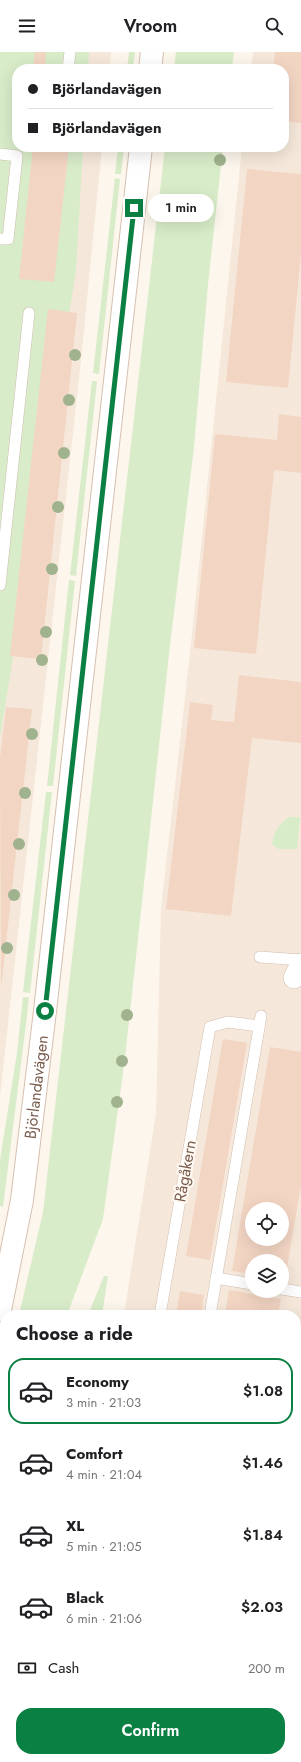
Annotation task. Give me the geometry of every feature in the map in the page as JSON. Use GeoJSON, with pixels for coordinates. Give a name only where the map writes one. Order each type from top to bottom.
{"type":"FeatureCollection","features":[{"type":"Feature","properties":{"kind":"street"},"geometry":{"type":"LineString","coordinates":[[151,64],[152,52]]}},
{"type":"Feature","properties":{"kind":"street","name":"Björlandavägen"},"geometry":{"type":"LineString","coordinates":[[0,1310],[22,1200],[45,1011],[140,152]]}},
{"type":"Feature","properties":{"kind":"lane"},"geometry":{"type":"LineString","coordinates":[[69,64],[70,52]]}},
{"type":"Feature","properties":{"kind":"lane"},"geometry":{"type":"LineString","coordinates":[[0,154],[17,156],[8,240],[0,239]]}},
{"type":"Feature","properties":{"kind":"lane"},"geometry":{"type":"LineString","coordinates":[[0,585],[29,313]]}},
{"type":"Feature","properties":{"kind":"lane"},"geometry":{"type":"LineString","coordinates":[[260,957],[299,967]]}},
{"type":"Feature","properties":{"kind":"lane","name":"Rågåkern"},"geometry":{"type":"LineString","coordinates":[[161,1310],[210,1027],[228,1022],[260,1021],[216,1278]]}},
{"type":"Feature","properties":{"kind":"lane"},"geometry":{"type":"LineString","coordinates":[[211,1310],[216,1278],[245,1283]]}},
{"type":"Feature","properties":{"kind":"lane"},"geometry":{"type":"LineString","coordinates":[[289,1290],[301,1292]]}},
{"type":"Feature","properties":{"kind":"shaded area"},"geometry":{"type":"Polygon","coordinates":[[[0,52],[111,52],[110,64],[12,64],[12,152],[102,152],[82,351],[0,1097],[0,52]]]}},
{"type":"Feature","properties":{"kind":"shaded area"},"geometry":{"type":"Polygon","coordinates":[[[253,52],[301,52],[301,1310],[125,1310],[156,1113],[161,908],[190,653],[241,152],[289,152],[289,64],[252,64],[253,52]]]}},
{"type":"Feature","properties":{"kind":"green space"},"geometry":{"type":"Polygon","coordinates":[[[0,52],[89,52],[88,64],[12,64],[12,152],[83,152],[76,271],[0,737],[0,52]]]}},
{"type":"Feature","properties":{"kind":"green space"},"geometry":{"type":"Polygon","coordinates":[[[129,52],[135,52],[134,64],[128,64],[129,52]]]}},
{"type":"Feature","properties":{"kind":"green space"},"geometry":{"type":"Polygon","coordinates":[[[176,52],[234,52],[233,64],[175,64],[176,52]]]}},
{"type":"Feature","properties":{"kind":"green space"},"geometry":{"type":"Polygon","coordinates":[[[117,152],[123,152],[121,174],[115,174],[117,152]]]}},
{"type":"Feature","properties":{"kind":"green space"},"geometry":{"type":"Polygon","coordinates":[[[164,152],[222,152],[208,284],[194,447],[169,654],[125,1058],[103,1219],[69,1310],[20,1310],[43,1212],[164,152]]]}},
{"type":"Feature","properties":{"kind":"green space"},"geometry":{"type":"Polygon","coordinates":[[[115,178],[120,179],[99,374],[93,373],[115,178]]]}},
{"type":"Feature","properties":{"kind":"green space"},"geometry":{"type":"Polygon","coordinates":[[[92,381],[97,381],[76,576],[70,575],[92,381]]]}},
{"type":"Feature","properties":{"kind":"green space"},"geometry":{"type":"Polygon","coordinates":[[[69,580],[75,581],[53,786],[47,786],[69,580]]]}},
{"type":"Feature","properties":{"kind":"green space"},"geometry":{"type":"Polygon","coordinates":[[[46,792],[52,792],[30,993],[23,992],[46,792]]]}},
{"type":"Feature","properties":{"kind":"green space"},"geometry":{"type":"Polygon","coordinates":[[[289,817],[300,817],[297,849],[278,849],[272,844],[274,835],[282,822],[289,817]]]}},
{"type":"Feature","properties":{"kind":"green space"},"geometry":{"type":"Polygon","coordinates":[[[23,997],[29,997],[3,1207],[0,1206],[0,1160],[17,1053],[23,997]]]}},
{"type":"Feature","properties":{"kind":"green space"},"geometry":{"type":"Polygon","coordinates":[[[104,1276],[108,1276],[103,1310],[90,1310],[104,1276]]]}},
{"type":"Feature","properties":{"kind":"building"},"geometry":{"type":"Polygon","coordinates":[[[35,52],[46,52],[45,64],[34,64],[35,52]]]}},
{"type":"Feature","properties":{"kind":"building"},"geometry":{"type":"Polygon","coordinates":[[[275,52],[301,52],[301,123],[289,122],[289,64],[274,64],[275,52]]]}},
{"type":"Feature","properties":{"kind":"building"},"geometry":{"type":"Polygon","coordinates":[[[32,152],[68,152],[54,282],[19,279],[32,152]]]}},
{"type":"Feature","properties":{"kind":"building"},"geometry":{"type":"Polygon","coordinates":[[[247,169],[301,174],[301,254],[288,388],[226,382],[247,169]]]}},
{"type":"Feature","properties":{"kind":"building"},"geometry":{"type":"Polygon","coordinates":[[[48,309],[77,313],[41,659],[10,656],[48,309]]]}},
{"type":"Feature","properties":{"kind":"building"},"geometry":{"type":"Polygon","coordinates":[[[279,414],[301,417],[301,473],[274,470],[256,654],[194,648],[215,434],[277,440],[279,414]]]}},
{"type":"Feature","properties":{"kind":"building"},"geometry":{"type":"Polygon","coordinates":[[[239,675],[301,682],[301,743],[252,738],[231,916],[166,909],[190,702],[213,705],[211,720],[234,722],[239,675]]]}},
{"type":"Feature","properties":{"kind":"building"},"geometry":{"type":"Polygon","coordinates":[[[6,707],[32,709],[1,989],[0,758],[6,707]]]}},
{"type":"Feature","properties":{"kind":"building"},"geometry":{"type":"Polygon","coordinates":[[[223,1039],[247,1043],[210,1260],[186,1256],[223,1039]]]}},
{"type":"Feature","properties":{"kind":"building"},"geometry":{"type":"Polygon","coordinates":[[[270,1047],[301,1052],[301,1185],[289,1256],[289,1254],[245,1254],[245,1273],[232,1271],[270,1047]]]}},
{"type":"Feature","properties":{"kind":"building"},"geometry":{"type":"Polygon","coordinates":[[[229,1290],[245,1293],[245,1298],[281,1299],[279,1310],[226,1310],[229,1290]]]}},
{"type":"Feature","properties":{"kind":"building"},"geometry":{"type":"Polygon","coordinates":[[[180,1291],[204,1295],[202,1310],[177,1310],[180,1291]]]}},
{"type":"Feature","properties":{"kind":"route"},"geometry":{"type":"LineString","coordinates":[[45,1011],[85,663],[134,208]]}}]}
